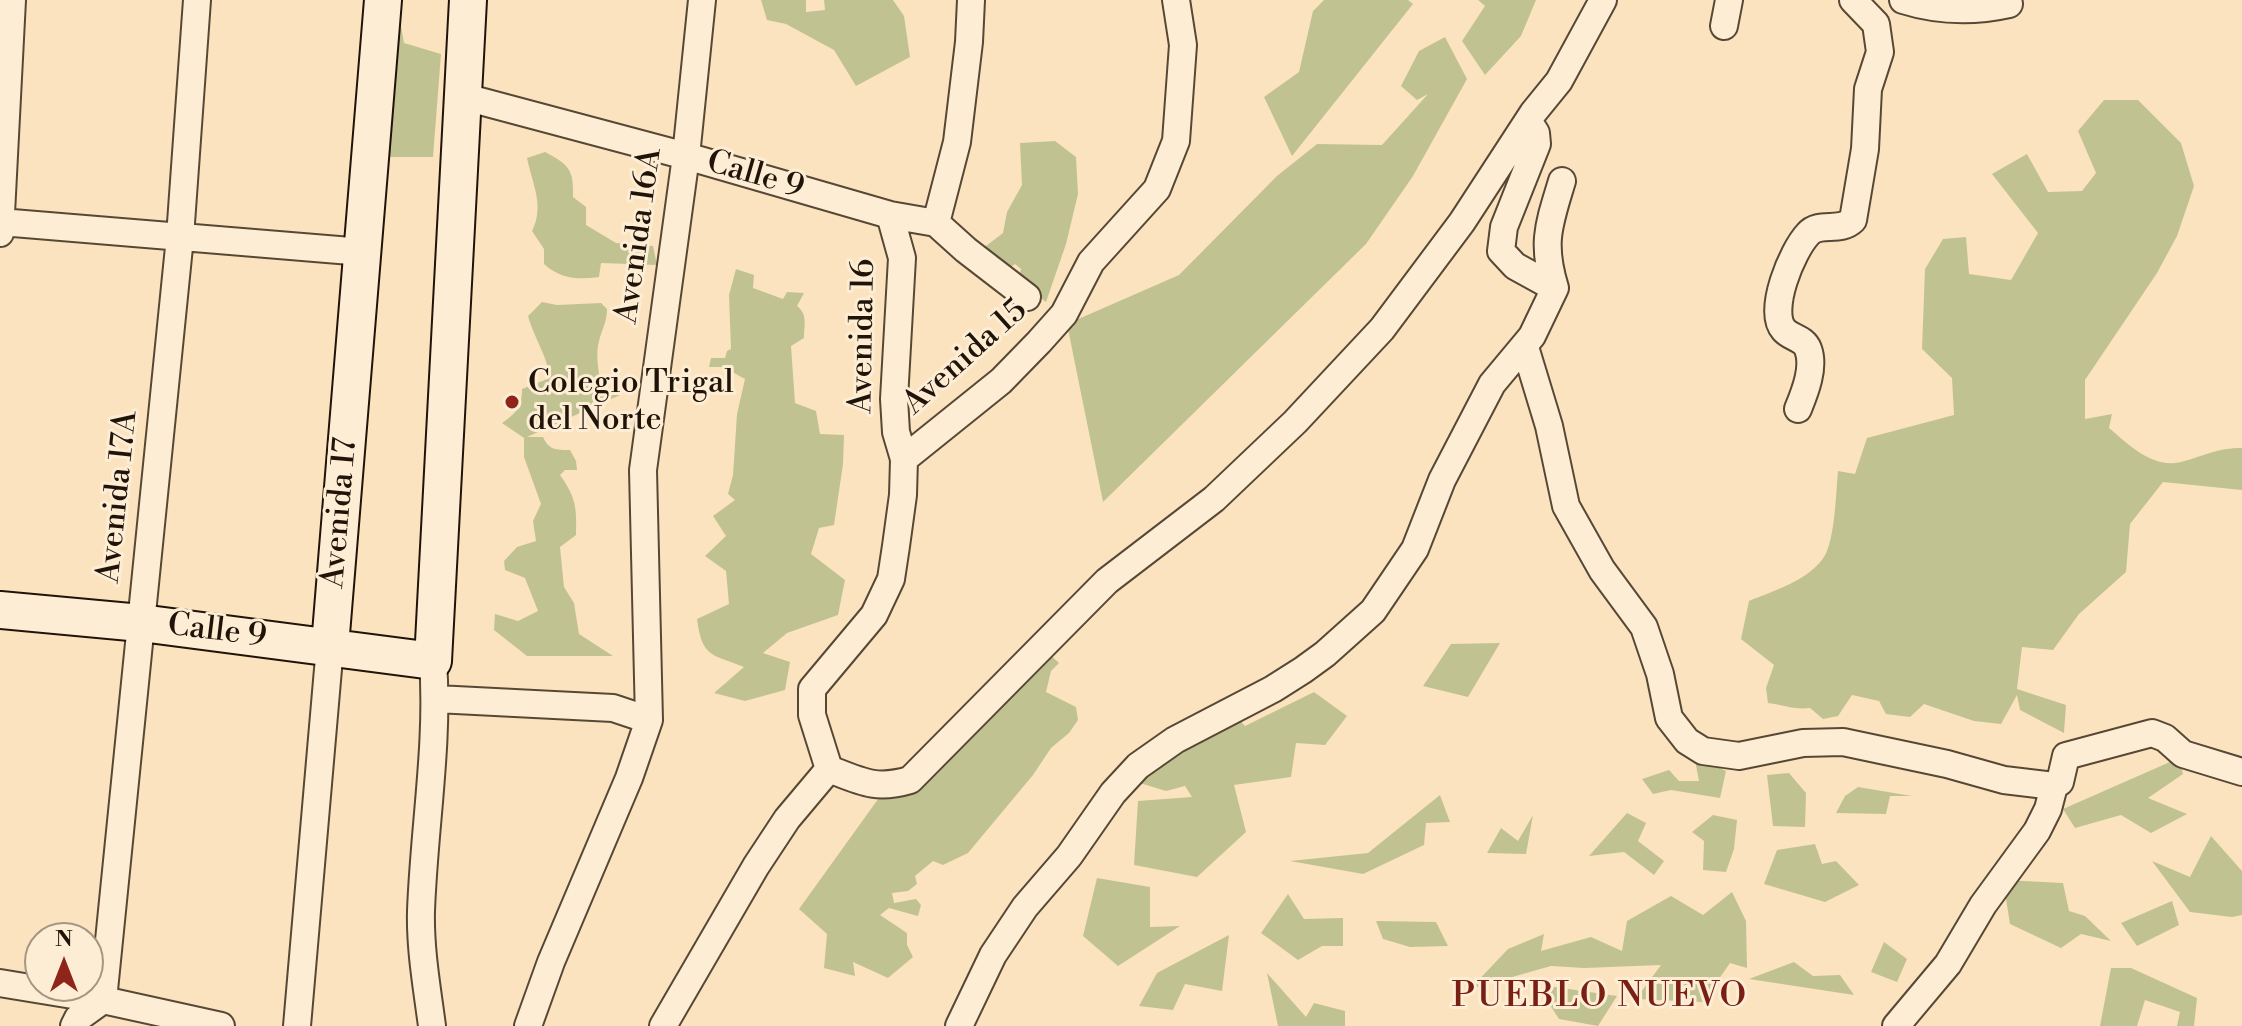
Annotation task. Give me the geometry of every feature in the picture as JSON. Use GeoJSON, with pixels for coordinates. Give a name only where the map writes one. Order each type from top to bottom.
{"type":"FeatureCollection","features":[{"type":"Feature","properties":{"kind":"main road","name":"Avenida 17"},"geometry":{"type":"LineString","coordinates":[[330,646],[383,0]]}},
{"type":"Feature","properties":{"kind":"main road"},"geometry":{"type":"LineString","coordinates":[[433,661],[468,0]]}},
{"type":"Feature","properties":{"kind":"main road","name":"Calle 9"},"geometry":{"type":"LineString","coordinates":[[0,610],[141,623],[433,661]]}},
{"type":"Feature","properties":{"kind":"street"},"geometry":{"type":"LineString","coordinates":[[0,233],[12,0]]}},
{"type":"Feature","properties":{"kind":"street","name":"Avenida 17A"},"geometry":{"type":"LineString","coordinates":[[104,990],[180,237],[197,0]]}},
{"type":"Feature","properties":{"kind":"street","name":"Avenida 16A"},"geometry":{"type":"LineString","coordinates":[[649,720],[643,470],[686,156],[702,0]]}},
{"type":"Feature","properties":{"kind":"street"},"geometry":{"type":"LineString","coordinates":[[971,0],[957,142],[936,223],[1027,297]]}},
{"type":"Feature","properties":{"kind":"street","name":"Avenida 15"},"geometry":{"type":"LineString","coordinates":[[829,769],[812,715],[812,689],[874,615],[891,579],[903,495],[904,459],[1001,381],[1039,342],[1064,314],[1091,262],[1157,189],[1176,141],[1183,45],[1176,0]]}},
{"type":"Feature","properties":{"kind":"street"},"geometry":{"type":"LineString","coordinates":[[663,1026],[756,866],[787,819],[829,769],[869,785],[888,786],[910,780],[1107,581],[1214,499],[1317,399],[1382,329],[1462,222],[1559,81],[1603,0]]}},
{"type":"Feature","properties":{"kind":"street"},"geometry":{"type":"LineString","coordinates":[[1724,26],[1729,0]]}},
{"type":"Feature","properties":{"kind":"street"},"geometry":{"type":"LineString","coordinates":[[1903,0],[1930,9],[1983,10],[2009,4]]}},
{"type":"Feature","properties":{"kind":"street"},"geometry":{"type":"LineString","coordinates":[[1798,409],[1806,389],[1808,348],[1800,339],[1785,332],[1778,319],[1778,298],[1794,255],[1809,232],[1819,227],[1840,227],[1853,220],[1865,149],[1868,89],[1880,52],[1876,24],[1848,7]]}},
{"type":"Feature","properties":{"kind":"street","name":"Calle 9"},"geometry":{"type":"LineString","coordinates":[[461,96],[890,215],[936,223]]}},
{"type":"Feature","properties":{"kind":"street"},"geometry":{"type":"LineString","coordinates":[[1529,122],[1536,133],[1537,144],[1504,227],[1501,251],[1515,266],[1555,288]]}},
{"type":"Feature","properties":{"kind":"street"},"geometry":{"type":"LineString","coordinates":[[959,1026],[993,955],[1025,907],[1069,856],[1113,793],[1138,766],[1175,740],[1303,670],[1373,611],[1415,549],[1442,480],[1492,384],[1525,347],[1555,288],[1547,263],[1547,230],[1562,181]]}},
{"type":"Feature","properties":{"kind":"street","name":"Avenida 16"},"geometry":{"type":"LineString","coordinates":[[890,215],[902,258],[894,399],[896,432],[904,459]]}},
{"type":"Feature","properties":{"kind":"street"},"geometry":{"type":"LineString","coordinates":[[0,222],[363,252]]}},
{"type":"Feature","properties":{"kind":"street"},"geometry":{"type":"LineString","coordinates":[[1525,347],[1549,426],[1566,506],[1602,570],[1644,627],[1660,674],[1669,718],[1687,741],[1703,751],[1739,756],[1803,743],[1843,742],[1947,764],[2004,780],[2054,786],[2060,782],[2066,756],[2152,733],[2165,738],[2183,754],[2242,772]]}},
{"type":"Feature","properties":{"kind":"street","name":"Avenida 17"},"geometry":{"type":"LineString","coordinates":[[297,1026],[330,646]]}},
{"type":"Feature","properties":{"kind":"street"},"geometry":{"type":"LineString","coordinates":[[432,1026],[425,979],[421,912],[436,699],[433,661]]}},
{"type":"Feature","properties":{"kind":"street"},"geometry":{"type":"LineString","coordinates":[[436,699],[613,708],[649,720],[629,778],[551,962],[528,1026]]}},
{"type":"Feature","properties":{"kind":"street"},"geometry":{"type":"LineString","coordinates":[[1896,1026],[1948,964],[1983,905],[2037,831],[2048,809],[2054,786]]}},
{"type":"Feature","properties":{"kind":"street"},"geometry":{"type":"LineString","coordinates":[[0,983],[24,987]]}},
{"type":"Feature","properties":{"kind":"street"},"geometry":{"type":"LineString","coordinates":[[104,1000],[221,1026]]}},
{"type":"Feature","properties":{"kind":"street"},"geometry":{"type":"LineString","coordinates":[[74,1026],[78,1018],[100,1002]]}},
{"type":"Feature","properties":{"kind":"green space"},"geometry":{"type":"Polygon","coordinates":[[[761,0],[806,0],[806,12],[825,10],[824,0],[893,0],[904,16],[910,57],[856,86],[834,50],[786,24],[767,20],[761,0]]]}},
{"type":"Feature","properties":{"kind":"green space"},"geometry":{"type":"Polygon","coordinates":[[[1324,0],[1408,0],[1413,4],[1292,156],[1264,97],[1299,72],[1313,11],[1324,0]]]}},
{"type":"Feature","properties":{"kind":"green space"},"geometry":{"type":"Polygon","coordinates":[[[1478,0],[1536,0],[1521,36],[1485,75],[1462,41],[1485,6],[1478,0]]]}},
{"type":"Feature","properties":{"kind":"green space"},"geometry":{"type":"Polygon","coordinates":[[[397,4],[404,43],[441,54],[433,157],[377,157],[397,4]]]}},
{"type":"Feature","properties":{"kind":"green space"},"geometry":{"type":"Polygon","coordinates":[[[1445,37],[1467,79],[1413,176],[1366,244],[1103,502],[1067,324],[1179,275],[1277,176],[1317,144],[1382,145],[1428,94],[1417,100],[1401,86],[1419,51],[1445,37]]]}},
{"type":"Feature","properties":{"kind":"green space"},"geometry":{"type":"Polygon","coordinates":[[[2104,100],[2138,100],[2181,143],[2194,186],[2177,236],[2157,273],[2085,380],[2085,419],[2112,414],[2109,428],[2142,454],[2161,462],[2181,462],[2218,451],[2242,448],[2242,490],[2163,482],[2130,524],[2126,572],[2079,614],[2053,650],[2022,647],[2017,689],[2066,705],[2064,733],[2020,710],[2017,695],[2001,724],[1974,721],[1924,704],[1910,717],[1886,714],[1879,701],[1852,695],[1838,716],[1823,719],[1810,708],[1768,703],[1766,688],[1774,665],[1741,639],[1749,601],[1800,578],[1824,557],[1833,528],[1838,471],[1855,474],[1867,438],[1954,415],[1952,378],[1922,349],[1925,269],[1943,239],[1966,237],[1969,274],[2011,280],[2038,233],[1992,174],[2027,154],[2048,192],[2082,191],[2096,173],[2078,131],[2104,100]]]}},
{"type":"Feature","properties":{"kind":"green space"},"geometry":{"type":"Polygon","coordinates":[[[1055,141],[1076,157],[1078,194],[1066,244],[1046,302],[1018,281],[1021,269],[1015,264],[1008,269],[982,249],[1003,233],[1007,212],[1022,185],[1020,143],[1055,141]]]}},
{"type":"Feature","properties":{"kind":"green space"},"geometry":{"type":"Polygon","coordinates":[[[545,152],[560,161],[571,174],[573,197],[586,207],[586,225],[616,243],[653,246],[657,265],[601,263],[599,277],[584,278],[563,275],[544,264],[544,249],[532,231],[537,204],[527,158],[545,152]]]}},
{"type":"Feature","properties":{"kind":"green space"},"geometry":{"type":"Polygon","coordinates":[[[736,269],[754,275],[753,288],[783,299],[787,292],[804,293],[797,306],[804,316],[804,338],[791,346],[795,403],[816,411],[820,434],[844,435],[834,525],[819,528],[811,554],[845,580],[838,615],[787,633],[763,653],[790,662],[785,690],[745,701],[714,693],[744,667],[710,653],[702,641],[697,619],[729,604],[726,571],[705,556],[726,536],[713,516],[735,500],[728,494],[733,475],[737,414],[745,379],[723,367],[709,367],[711,358],[725,358],[731,349],[729,295],[736,269]]]}},
{"type":"Feature","properties":{"kind":"green space"},"geometry":{"type":"Polygon","coordinates":[[[542,302],[557,305],[601,303],[607,309],[597,359],[602,389],[620,395],[527,437],[543,437],[554,448],[570,450],[576,461],[577,470],[565,470],[560,475],[572,497],[576,518],[576,535],[560,547],[564,587],[574,603],[579,634],[613,656],[527,656],[494,630],[495,614],[518,621],[538,611],[525,578],[505,570],[504,561],[517,547],[536,541],[533,521],[541,504],[524,457],[524,438],[502,423],[518,409],[522,389],[550,378],[528,316],[542,302]]]}},
{"type":"Feature","properties":{"kind":"green space"},"geometry":{"type":"Polygon","coordinates":[[[1500,643],[1468,697],[1423,686],[1451,644],[1500,643]]]}},
{"type":"Feature","properties":{"kind":"green space"},"geometry":{"type":"Polygon","coordinates":[[[1045,650],[1059,663],[1051,671],[1046,692],[1076,707],[1078,720],[1069,733],[1051,748],[1033,775],[968,853],[943,865],[933,861],[915,876],[917,884],[908,891],[892,893],[894,903],[916,899],[921,905],[918,916],[889,908],[880,915],[907,933],[907,945],[913,957],[888,978],[853,962],[855,976],[824,968],[827,934],[799,909],[881,795],[1045,650]]]}},
{"type":"Feature","properties":{"kind":"green space"},"geometry":{"type":"Polygon","coordinates":[[[1314,692],[1347,716],[1325,745],[1296,743],[1291,777],[1234,785],[1246,832],[1197,877],[1134,865],[1138,801],[1192,797],[1185,786],[1166,791],[1140,783],[1152,754],[1201,741],[1220,699],[1245,726],[1314,692]]]}},
{"type":"Feature","properties":{"kind":"green space"},"geometry":{"type":"Polygon","coordinates":[[[1694,755],[1726,771],[1720,798],[1671,790],[1653,794],[1642,779],[1669,770],[1679,781],[1699,781],[1694,755]]]}},
{"type":"Feature","properties":{"kind":"green space"},"geometry":{"type":"Polygon","coordinates":[[[2179,758],[2183,774],[2148,798],[2187,814],[2151,833],[2121,815],[2075,828],[2063,809],[2179,758]]]}},
{"type":"Feature","properties":{"kind":"green space"},"geometry":{"type":"Polygon","coordinates":[[[1789,773],[1806,793],[1805,827],[1773,826],[1767,775],[1789,773]]]}},
{"type":"Feature","properties":{"kind":"green space"},"geometry":{"type":"Polygon","coordinates":[[[1858,787],[1912,796],[1890,796],[1886,814],[1836,813],[1845,796],[1858,787]]]}},
{"type":"Feature","properties":{"kind":"green space"},"geometry":{"type":"Polygon","coordinates":[[[1440,795],[1450,822],[1426,823],[1424,845],[1363,874],[1290,861],[1368,853],[1440,795]]]}},
{"type":"Feature","properties":{"kind":"green space"},"geometry":{"type":"Polygon","coordinates":[[[1627,813],[1646,823],[1638,841],[1664,861],[1654,875],[1624,852],[1589,856],[1627,813]]]}},
{"type":"Feature","properties":{"kind":"green space"},"geometry":{"type":"Polygon","coordinates":[[[1533,815],[1526,854],[1487,853],[1501,828],[1518,841],[1533,815]]]}},
{"type":"Feature","properties":{"kind":"green space"},"geometry":{"type":"Polygon","coordinates":[[[1713,815],[1737,820],[1734,849],[1726,872],[1703,870],[1704,841],[1692,832],[1713,815]]]}},
{"type":"Feature","properties":{"kind":"green space"},"geometry":{"type":"Polygon","coordinates":[[[2211,836],[2242,871],[2242,915],[2232,917],[2190,912],[2152,861],[2190,877],[2211,836]]]}},
{"type":"Feature","properties":{"kind":"green space"},"geometry":{"type":"Polygon","coordinates":[[[1815,844],[1822,864],[1836,861],[1859,885],[1825,902],[1764,884],[1777,850],[1815,844]]]}},
{"type":"Feature","properties":{"kind":"green space"},"geometry":{"type":"Polygon","coordinates":[[[1097,878],[1150,887],[1150,927],[1180,926],[1118,966],[1083,936],[1097,878]]]}},
{"type":"Feature","properties":{"kind":"green space"},"geometry":{"type":"Polygon","coordinates":[[[2003,880],[2063,883],[2069,911],[2085,916],[2111,941],[2081,934],[2061,948],[2010,924],[2003,880]]]}},
{"type":"Feature","properties":{"kind":"green space"},"geometry":{"type":"Polygon","coordinates":[[[1732,892],[1746,921],[1747,968],[1730,963],[1703,1002],[1636,999],[1661,965],[1551,966],[1470,989],[1508,949],[1544,934],[1541,951],[1591,937],[1622,951],[1627,921],[1671,896],[1703,915],[1732,892]]]}},
{"type":"Feature","properties":{"kind":"green space"},"geometry":{"type":"Polygon","coordinates":[[[1288,894],[1304,919],[1343,918],[1343,946],[1322,946],[1298,960],[1261,933],[1288,894]]]}},
{"type":"Feature","properties":{"kind":"green space"},"geometry":{"type":"Polygon","coordinates":[[[2172,901],[2179,925],[2137,946],[2121,923],[2172,901]]]}},
{"type":"Feature","properties":{"kind":"green space"},"geometry":{"type":"Polygon","coordinates":[[[1376,921],[1436,922],[1448,946],[1410,947],[1383,939],[1376,921]]]}},
{"type":"Feature","properties":{"kind":"green space"},"geometry":{"type":"Polygon","coordinates":[[[1229,935],[1222,991],[1185,984],[1173,1010],[1139,1006],[1157,973],[1229,935]]]}},
{"type":"Feature","properties":{"kind":"green space"},"geometry":{"type":"Polygon","coordinates":[[[1884,942],[1907,959],[1897,982],[1871,972],[1884,942]]]}},
{"type":"Feature","properties":{"kind":"green space"},"geometry":{"type":"Polygon","coordinates":[[[1794,962],[1813,976],[1840,975],[1854,995],[1749,979],[1794,962]]]}},
{"type":"Feature","properties":{"kind":"green space"},"geometry":{"type":"Polygon","coordinates":[[[2111,968],[2131,968],[2197,998],[2194,1026],[2177,1026],[2180,1012],[2145,1000],[2137,1026],[2100,1026],[2111,968]]]}},
{"type":"Feature","properties":{"kind":"green space"},"geometry":{"type":"Polygon","coordinates":[[[1267,973],[1306,1017],[1314,1003],[1345,1011],[1345,1026],[1278,1026],[1267,973]]]}},
{"type":"Feature","properties":{"kind":"green space"},"geometry":{"type":"Polygon","coordinates":[[[1555,987],[1617,996],[1598,1026],[1559,1019],[1541,991],[1555,987]]]}},
{"type":"Feature","properties":{"kind":"place","name":"Colegio Trigal del Norte"},"geometry":{"type":"Point","coordinates":[512,402]}},
{"type":"Feature","properties":{"kind":"district","name":"PUEBLO NUEVO"},"geometry":{"type":"Point","coordinates":[1600,998]}}]}
